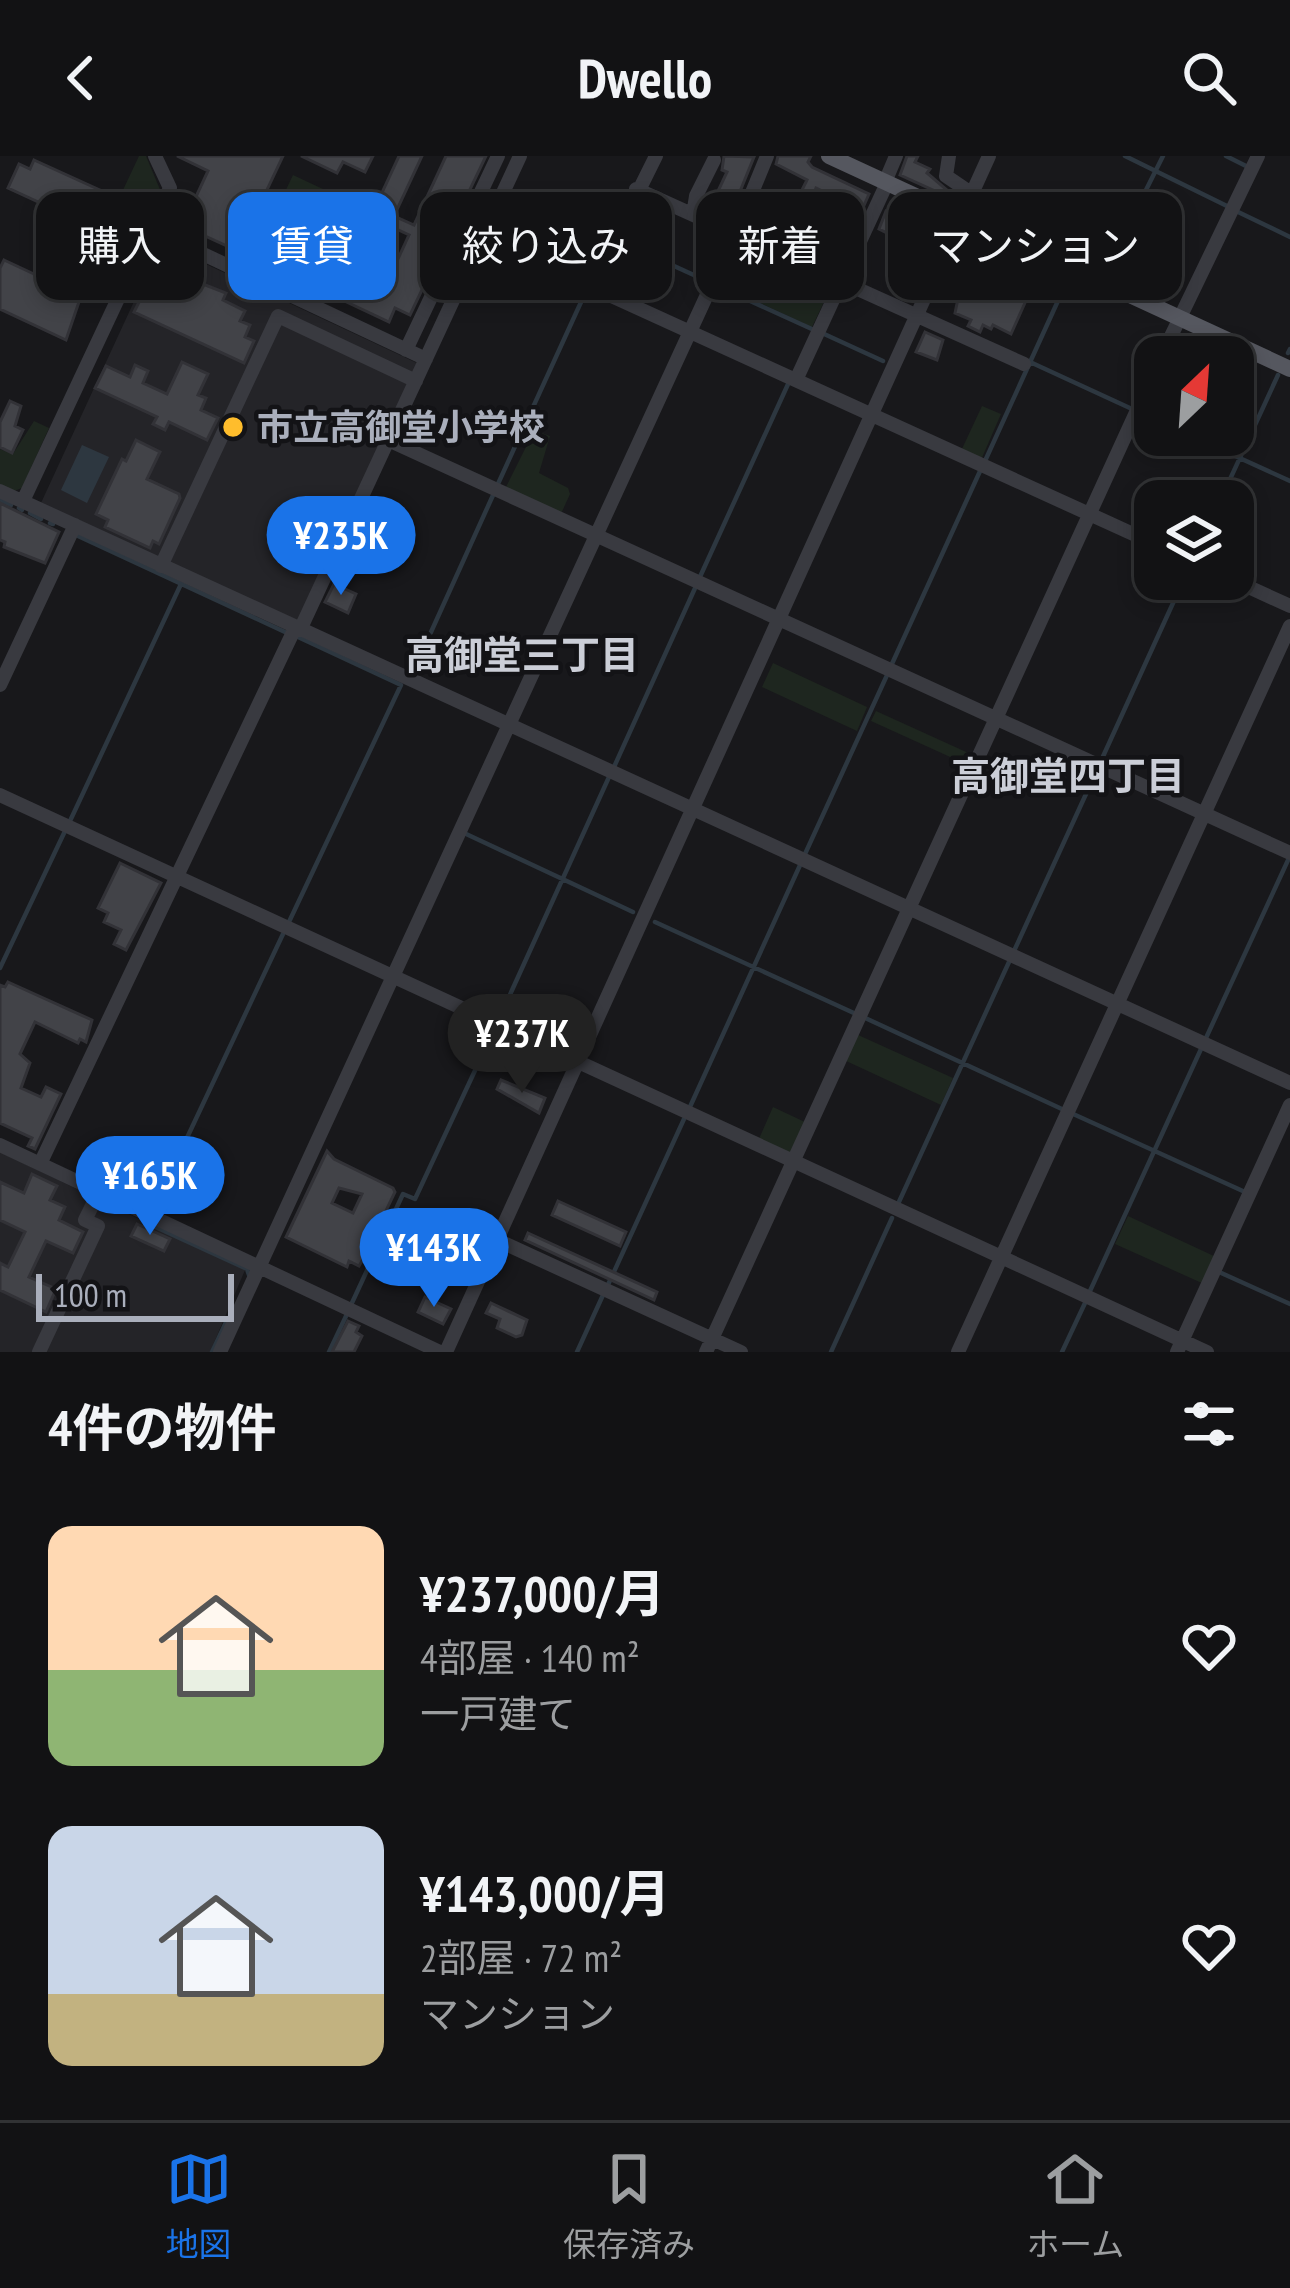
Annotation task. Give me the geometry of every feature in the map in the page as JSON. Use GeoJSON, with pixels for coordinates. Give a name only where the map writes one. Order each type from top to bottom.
{"type":"FeatureCollection","features":[{"type":"Feature","properties":{"kind":"main road"},"geometry":{"type":"LineString","coordinates":[[829,156],[905,192]]}},
{"type":"Feature","properties":{"kind":"main road"},"geometry":{"type":"LineString","coordinates":[[1140,300],[1290,369]]}},
{"type":"Feature","properties":{"kind":"street"},"geometry":{"type":"LineString","coordinates":[[154,156],[168,192]]}},
{"type":"Feature","properties":{"kind":"street"},"geometry":{"type":"LineString","coordinates":[[406,350],[498,156]]}},
{"type":"Feature","properties":{"kind":"street"},"geometry":{"type":"LineString","coordinates":[[503,192],[520,156]]}},
{"type":"Feature","properties":{"kind":"street"},"geometry":{"type":"LineString","coordinates":[[635,192],[656,156]]}},
{"type":"Feature","properties":{"kind":"street"},"geometry":{"type":"LineString","coordinates":[[752,192],[767,156]]}},
{"type":"Feature","properties":{"kind":"street"},"geometry":{"type":"LineString","coordinates":[[864,231],[896,156]]}},
{"type":"Feature","properties":{"kind":"street"},"geometry":{"type":"LineString","coordinates":[[950,156],[946,176],[970,192]]}},
{"type":"Feature","properties":{"kind":"street"},"geometry":{"type":"LineString","coordinates":[[971,192],[989,156]]}},
{"type":"Feature","properties":{"kind":"street"},"geometry":{"type":"LineString","coordinates":[[1171,336],[1258,156]]}},
{"type":"Feature","properties":{"kind":"street"},"geometry":{"type":"LineString","coordinates":[[693,215],[696,196],[714,160]]}},
{"type":"Feature","properties":{"kind":"street"},"geometry":{"type":"LineString","coordinates":[[636,189],[696,216]]}},
{"type":"Feature","properties":{"kind":"street"},"geometry":{"type":"LineString","coordinates":[[204,255],[426,359]]}},
{"type":"Feature","properties":{"kind":"street"},"geometry":{"type":"LineString","coordinates":[[864,292],[1024,364]]}},
{"type":"Feature","properties":{"kind":"street"},"geometry":{"type":"LineString","coordinates":[[23,501],[117,300]]}},
{"type":"Feature","properties":{"kind":"street"},"geometry":{"type":"LineString","coordinates":[[40,1164],[453,300]]}},
{"type":"Feature","properties":{"kind":"street"},"geometry":{"type":"LineString","coordinates":[[620,300],[1134,534]]}},
{"type":"Feature","properties":{"kind":"street"},"geometry":{"type":"LineString","coordinates":[[220,1352],[705,300]]}},
{"type":"Feature","properties":{"kind":"street"},"geometry":{"type":"LineString","coordinates":[[796,380],[833,300]]}},
{"type":"Feature","properties":{"kind":"street"},"geometry":{"type":"LineString","coordinates":[[0,1145],[443,1352],[923,300]]}},
{"type":"Feature","properties":{"kind":"street"},"geometry":{"type":"LineString","coordinates":[[161,566],[278,316],[416,381]]}},
{"type":"Feature","properties":{"kind":"street"},"geometry":{"type":"LineString","coordinates":[[709,1345],[1134,416]]}},
{"type":"Feature","properties":{"kind":"street"},"geometry":{"type":"LineString","coordinates":[[388,440],[1290,853]]}},
{"type":"Feature","properties":{"kind":"street"},"geometry":{"type":"LineString","coordinates":[[0,491],[1290,1083]]}},
{"type":"Feature","properties":{"kind":"street"},"geometry":{"type":"LineString","coordinates":[[0,685],[75,525]]}},
{"type":"Feature","properties":{"kind":"street"},"geometry":{"type":"LineString","coordinates":[[1254,590],[1290,606]]}},
{"type":"Feature","properties":{"kind":"street"},"geometry":{"type":"LineString","coordinates":[[958,1352],[1290,626]]}},
{"type":"Feature","properties":{"kind":"street"},"geometry":{"type":"LineString","coordinates":[[0,795],[1001,1258],[1180,1346],[1208,1352]]}},
{"type":"Feature","properties":{"kind":"street"},"geometry":{"type":"LineString","coordinates":[[1180,1346],[1290,1105]]}},
{"type":"Feature","properties":{"kind":"street"},"geometry":{"type":"LineString","coordinates":[[39,1352],[98,1226],[85,1220],[99,1192]]}},
{"type":"Feature","properties":{"kind":"street"},"geometry":{"type":"LineString","coordinates":[[497,1240],[709,1345],[741,1352]]}},
{"type":"Feature","properties":{"kind":"shaded area"},"geometry":{"type":"Polygon","coordinates":[[[139,156],[146,156],[161,192],[123,190],[139,156]]]}},
{"type":"Feature","properties":{"kind":"shaded area"},"geometry":{"type":"Polygon","coordinates":[[[293,175],[329,192],[285,192],[293,175]]]}},
{"type":"Feature","properties":{"kind":"shaded area","name":"市立高御堂小学校"},"geometry":{"type":"Polygon","coordinates":[[[204,263],[228,274],[228,300],[283,300],[419,364],[298,623],[41,503],[135,300],[204,300],[204,263]]]}},
{"type":"Feature","properties":{"kind":"shaded area"},"geometry":{"type":"Polygon","coordinates":[[[753,300],[825,300],[812,327],[753,300]]]}},
{"type":"Feature","properties":{"kind":"shaded area"},"geometry":{"type":"Polygon","coordinates":[[[982,406],[1001,414],[981,460],[961,451],[982,406]]]}},
{"type":"Feature","properties":{"kind":"shaded area"},"geometry":{"type":"Polygon","coordinates":[[[34,421],[49,428],[22,488],[14,491],[0,484],[0,449],[13,454],[34,421]]]}},
{"type":"Feature","properties":{"kind":"shaded area"},"geometry":{"type":"Polygon","coordinates":[[[539,432],[550,436],[539,473],[568,488],[570,494],[560,516],[504,491],[529,441],[539,432]]]}},
{"type":"Feature","properties":{"kind":"shaded area"},"geometry":{"type":"Polygon","coordinates":[[[82,445],[109,457],[87,503],[61,490],[82,445]]]}},
{"type":"Feature","properties":{"kind":"shaded area"},"geometry":{"type":"Polygon","coordinates":[[[773,663],[867,707],[857,731],[762,687],[773,663]]]}},
{"type":"Feature","properties":{"kind":"shaded area"},"geometry":{"type":"Polygon","coordinates":[[[876,711],[975,756],[970,766],[871,721],[876,711]]]}},
{"type":"Feature","properties":{"kind":"shaded area"},"geometry":{"type":"Polygon","coordinates":[[[856,1034],[953,1078],[941,1105],[844,1060],[856,1034]]]}},
{"type":"Feature","properties":{"kind":"shaded area"},"geometry":{"type":"Polygon","coordinates":[[[773,1107],[807,1123],[794,1152],[787,1154],[758,1141],[773,1107]]]}},
{"type":"Feature","properties":{"kind":"shaded area"},"geometry":{"type":"Polygon","coordinates":[[[0,1152],[245,1270],[210,1352],[0,1352],[0,1152]]]}},
{"type":"Feature","properties":{"kind":"shaded area"},"geometry":{"type":"Polygon","coordinates":[[[1128,1216],[1216,1257],[1204,1284],[1115,1244],[1128,1216]]]}},
{"type":"Feature","properties":{"kind":"building"},"geometry":{"type":"Polygon","coordinates":[[[177,156],[283,156],[266,192],[228,192],[228,246],[204,235],[204,192],[198,192],[208,171],[177,156]]]}},
{"type":"Feature","properties":{"kind":"building"},"geometry":{"type":"Polygon","coordinates":[[[301,156],[373,156],[365,172],[343,162],[337,173],[301,156]]]}},
{"type":"Feature","properties":{"kind":"building"},"geometry":{"type":"Polygon","coordinates":[[[399,156],[422,156],[396,212],[396,192],[382,192],[399,156]]]}},
{"type":"Feature","properties":{"kind":"building"},"geometry":{"type":"Polygon","coordinates":[[[446,156],[486,156],[469,192],[429,192],[446,156]]]}},
{"type":"Feature","properties":{"kind":"building"},"geometry":{"type":"Polygon","coordinates":[[[724,156],[754,157],[740,192],[718,192],[727,172],[722,170],[724,156]]]}},
{"type":"Feature","properties":{"kind":"building"},"geometry":{"type":"Polygon","coordinates":[[[778,156],[811,156],[812,167],[869,194],[864,205],[864,192],[816,188],[801,192],[807,180],[776,164],[778,156]]]}},
{"type":"Feature","properties":{"kind":"building"},"geometry":{"type":"Polygon","coordinates":[[[907,156],[918,156],[915,162],[930,169],[927,173],[947,190],[937,192],[900,175],[907,156]]]}},
{"type":"Feature","properties":{"kind":"building"},"geometry":{"type":"Polygon","coordinates":[[[34,160],[104,192],[36,192],[36,201],[8,188],[19,164],[30,169],[34,160]]]}},
{"type":"Feature","properties":{"kind":"building"},"geometry":{"type":"Polygon","coordinates":[[[886,211],[888,212],[888,234],[879,229],[886,211]]]}},
{"type":"Feature","properties":{"kind":"building"},"geometry":{"type":"Polygon","coordinates":[[[420,212],[420,294],[410,315],[395,308],[389,322],[342,300],[396,300],[396,263],[409,235],[396,229],[396,217],[414,225],[420,212]]]}},
{"type":"Feature","properties":{"kind":"building"},"geometry":{"type":"Polygon","coordinates":[[[4,260],[36,275],[36,300],[80,300],[66,340],[0,309],[4,260]]]}},
{"type":"Feature","properties":{"kind":"building"},"geometry":{"type":"Polygon","coordinates":[[[204,284],[226,293],[223,300],[245,311],[240,321],[250,325],[245,337],[254,341],[244,363],[134,312],[140,300],[204,300],[204,284]]]}},
{"type":"Feature","properties":{"kind":"building"},"geometry":{"type":"Polygon","coordinates":[[[958,300],[1026,300],[1011,334],[993,325],[991,329],[983,325],[980,332],[968,326],[971,320],[955,313],[958,300]]]}},
{"type":"Feature","properties":{"kind":"building"},"geometry":{"type":"Polygon","coordinates":[[[925,332],[943,340],[937,360],[916,352],[925,332]]]}},
{"type":"Feature","properties":{"kind":"building"},"geometry":{"type":"Polygon","coordinates":[[[182,362],[208,374],[198,395],[206,398],[201,410],[218,418],[207,440],[169,422],[165,430],[153,424],[157,417],[95,388],[106,366],[130,377],[135,365],[148,371],[143,383],[167,394],[182,362]]]}},
{"type":"Feature","properties":{"kind":"building"},"geometry":{"type":"Polygon","coordinates":[[[10,401],[21,406],[15,426],[23,430],[12,453],[0,447],[0,422],[10,401]]]}},
{"type":"Feature","properties":{"kind":"building"},"geometry":{"type":"Polygon","coordinates":[[[136,440],[160,452],[147,479],[180,498],[159,544],[153,541],[150,548],[105,527],[108,520],[96,514],[136,440]]]}},
{"type":"Feature","properties":{"kind":"building"},"geometry":{"type":"Polygon","coordinates":[[[0,503],[59,532],[45,563],[4,547],[0,503]]]}},
{"type":"Feature","properties":{"kind":"building"},"geometry":{"type":"Polygon","coordinates":[[[334,584],[356,594],[348,613],[325,602],[334,584]]]}},
{"type":"Feature","properties":{"kind":"building"},"geometry":{"type":"Polygon","coordinates":[[[120,863],[161,883],[126,950],[114,944],[121,930],[104,922],[108,913],[98,908],[120,863]]]}},
{"type":"Feature","properties":{"kind":"building"},"geometry":{"type":"Polygon","coordinates":[[[8,982],[92,1020],[86,1042],[80,1039],[78,1043],[35,1022],[20,1054],[30,1063],[21,1088],[41,1097],[46,1087],[61,1094],[35,1149],[28,1146],[32,1138],[0,1123],[0,985],[5,987],[8,982]]]}},
{"type":"Feature","properties":{"kind":"building"},"geometry":{"type":"Polygon","coordinates":[[[501,1080],[545,1098],[539,1113],[497,1089],[501,1080]]]}},
{"type":"Feature","properties":{"kind":"building"},"geometry":{"type":"Polygon","coordinates":[[[327,1151],[395,1192],[369,1246],[400,1261],[393,1276],[362,1261],[359,1266],[349,1261],[347,1267],[286,1237],[327,1151]],[[339,1188],[332,1203],[353,1213],[362,1194],[339,1188]]]}},
{"type":"Feature","properties":{"kind":"building"},"geometry":{"type":"Polygon","coordinates":[[[32,1174],[57,1186],[50,1200],[65,1207],[59,1220],[83,1232],[73,1253],[46,1241],[29,1277],[56,1289],[46,1312],[0,1290],[0,1263],[8,1267],[25,1232],[0,1220],[0,1182],[24,1193],[32,1174]]]}},
{"type":"Feature","properties":{"kind":"building"},"geometry":{"type":"Polygon","coordinates":[[[558,1201],[626,1232],[620,1246],[552,1215],[558,1201]]]}},
{"type":"Feature","properties":{"kind":"building"},"geometry":{"type":"Polygon","coordinates":[[[137,1224],[170,1239],[164,1251],[131,1236],[137,1224]]]}},
{"type":"Feature","properties":{"kind":"building"},"geometry":{"type":"Polygon","coordinates":[[[528,1233],[657,1292],[654,1300],[525,1240],[528,1233]]]}},
{"type":"Feature","properties":{"kind":"building"},"geometry":{"type":"Polygon","coordinates":[[[425,1297],[451,1309],[443,1324],[418,1312],[425,1297]]]}},
{"type":"Feature","properties":{"kind":"building"},"geometry":{"type":"Polygon","coordinates":[[[491,1303],[527,1320],[522,1335],[497,1328],[500,1319],[486,1313],[491,1303]]]}},
{"type":"Feature","properties":{"kind":"building"},"geometry":{"type":"Polygon","coordinates":[[[348,1321],[359,1326],[356,1332],[362,1336],[354,1352],[332,1352],[348,1321]]]}},
{"type":"Feature","properties":{"kind":"waterway"},"geometry":{"type":"LineString","coordinates":[[1125,156],[1229,207]]}},
{"type":"Feature","properties":{"kind":"waterway"},"geometry":{"type":"LineString","coordinates":[[1145,192],[1163,156]]}},
{"type":"Feature","properties":{"kind":"waterway"},"geometry":{"type":"LineString","coordinates":[[1226,156],[1248,167]]}},
{"type":"Feature","properties":{"kind":"waterway"},"geometry":{"type":"LineString","coordinates":[[1236,211],[1290,237]]}},
{"type":"Feature","properties":{"kind":"waterway"},"geometry":{"type":"LineString","coordinates":[[672,265],[696,276]]}},
{"type":"Feature","properties":{"kind":"waterway"},"geometry":{"type":"LineString","coordinates":[[497,486],[582,300]]}},
{"type":"Feature","properties":{"kind":"waterway"},"geometry":{"type":"LineString","coordinates":[[748,300],[814,330]]}},
{"type":"Feature","properties":{"kind":"waterway"},"geometry":{"type":"LineString","coordinates":[[985,461],[1058,300]]}},
{"type":"Feature","properties":{"kind":"waterway"},"geometry":{"type":"LineString","coordinates":[[822,333],[883,361]]}},
{"type":"Feature","properties":{"kind":"waterway"},"geometry":{"type":"LineString","coordinates":[[1288,353],[1290,349]]}},
{"type":"Feature","properties":{"kind":"waterway"},"geometry":{"type":"LineString","coordinates":[[1030,362],[1132,409]]}},
{"type":"Feature","properties":{"kind":"waterway"},"geometry":{"type":"LineString","coordinates":[[1230,480],[1278,375]]}},
{"type":"Feature","properties":{"kind":"waterway"},"geometry":{"type":"LineString","coordinates":[[699,579],[789,382]]}},
{"type":"Feature","properties":{"kind":"waterway"},"geometry":{"type":"LineString","coordinates":[[1235,456],[1290,481]]}},
{"type":"Feature","properties":{"kind":"waterway"},"geometry":{"type":"LineString","coordinates":[[891,666],[981,469]]}},
{"type":"Feature","properties":{"kind":"waterway"},"geometry":{"type":"LineString","coordinates":[[412,674],[494,493]]}},
{"type":"Feature","properties":{"kind":"waterway"},"geometry":{"type":"LineString","coordinates":[[0,500],[11,505]]}},
{"type":"Feature","properties":{"kind":"waterway"},"geometry":{"type":"LineString","coordinates":[[30,513],[41,519]]}},
{"type":"Feature","properties":{"kind":"waterway"},"geometry":{"type":"LineString","coordinates":[[78,536],[285,632]]}},
{"type":"Feature","properties":{"kind":"waterway"},"geometry":{"type":"LineString","coordinates":[[70,821],[181,584]]}},
{"type":"Feature","properties":{"kind":"waterway"},"geometry":{"type":"LineString","coordinates":[[614,767],[696,586]]}},
{"type":"Feature","properties":{"kind":"waterway"},"geometry":{"type":"LineString","coordinates":[[1100,763],[1174,600]]}},
{"type":"Feature","properties":{"kind":"waterway"},"geometry":{"type":"LineString","coordinates":[[288,924],[401,685],[298,637]]}},
{"type":"Feature","properties":{"kind":"waterway"},"geometry":{"type":"LineString","coordinates":[[805,854],[888,673]]}},
{"type":"Feature","properties":{"kind":"waterway"},"geometry":{"type":"LineString","coordinates":[[1014,951],[1097,770]]}},
{"type":"Feature","properties":{"kind":"waterway"},"geometry":{"type":"LineString","coordinates":[[498,1021],[609,777]]}},
{"type":"Feature","properties":{"kind":"waterway"},"geometry":{"type":"LineString","coordinates":[[0,968],[65,831]]}},
{"type":"Feature","properties":{"kind":"waterway"},"geometry":{"type":"LineString","coordinates":[[464,833],[633,912]]}},
{"type":"Feature","properties":{"kind":"waterway"},"geometry":{"type":"LineString","coordinates":[[1206,1038],[1289,858]]}},
{"type":"Feature","properties":{"kind":"waterway"},"geometry":{"type":"LineString","coordinates":[[689,1109],[801,863]]}},
{"type":"Feature","properties":{"kind":"waterway"},"geometry":{"type":"LineString","coordinates":[[655,922],[856,1014]]}},
{"type":"Feature","properties":{"kind":"waterway"},"geometry":{"type":"LineString","coordinates":[[153,1210],[283,934]]}},
{"type":"Feature","properties":{"kind":"waterway"},"geometry":{"type":"LineString","coordinates":[[898,1204],[1009,962]]}},
{"type":"Feature","properties":{"kind":"waterway"},"geometry":{"type":"LineString","coordinates":[[863,1017],[1064,1110]]}},
{"type":"Feature","properties":{"kind":"waterway"},"geometry":{"type":"LineString","coordinates":[[375,1254],[403,1194],[415,1199],[493,1032]]}},
{"type":"Feature","properties":{"kind":"waterway"},"geometry":{"type":"LineString","coordinates":[[1090,1291],[1201,1049]]}},
{"type":"Feature","properties":{"kind":"waterway"},"geometry":{"type":"LineString","coordinates":[[1071,1113],[1245,1192]]}},
{"type":"Feature","properties":{"kind":"waterway"},"geometry":{"type":"LineString","coordinates":[[607,1287],[684,1119]]}},
{"type":"Feature","properties":{"kind":"waterway"},"geometry":{"type":"LineString","coordinates":[[831,1352],[892,1218]]}},
{"type":"Feature","properties":{"kind":"waterway"},"geometry":{"type":"LineString","coordinates":[[149,1224],[247,1269],[249,1275]]}},
{"type":"Feature","properties":{"kind":"waterway"},"geometry":{"type":"LineString","coordinates":[[351,1305],[370,1264]]}},
{"type":"Feature","properties":{"kind":"waterway"},"geometry":{"type":"LineString","coordinates":[[1219,1272],[1290,1304]]}},
{"type":"Feature","properties":{"kind":"waterway"},"geometry":{"type":"LineString","coordinates":[[577,1352],[603,1295]]}},
{"type":"Feature","properties":{"kind":"waterway"},"geometry":{"type":"LineString","coordinates":[[1062,1352],[1085,1303]]}},
{"type":"Feature","properties":{"kind":"waterway"},"geometry":{"type":"LineString","coordinates":[[329,1352],[347,1314]]}},
{"type":"Feature","properties":{"kind":"waterway"},"geometry":{"type":"LineString","coordinates":[[212,1352],[228,1318]]}},
{"type":"Feature","properties":{"kind":"place","name":"市立高御堂小学校"},"geometry":{"type":"Point","coordinates":[233,427]}},
{"type":"Feature","properties":{"kind":"district","name":"高御堂三丁目"},"geometry":{"type":"Point","coordinates":[522,655]}},
{"type":"Feature","properties":{"kind":"district","name":"高御堂四丁目"},"geometry":{"type":"Point","coordinates":[1068,776]}}]}
